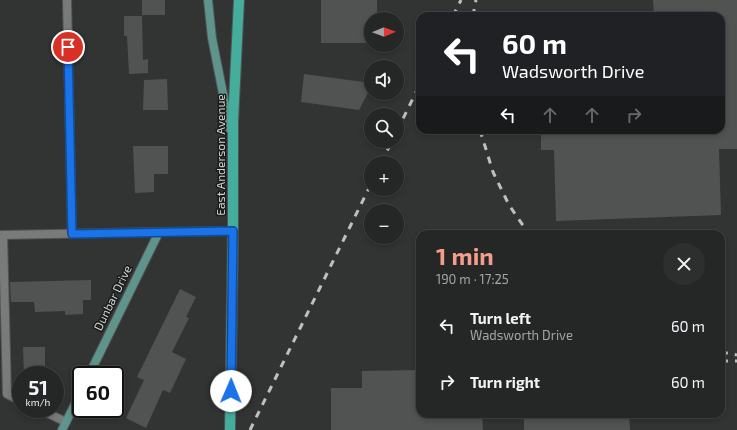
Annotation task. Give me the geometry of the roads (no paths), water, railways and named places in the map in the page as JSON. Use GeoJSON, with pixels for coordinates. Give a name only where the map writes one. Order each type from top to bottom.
{"type":"FeatureCollection","features":[{"type":"Feature","properties":{"kind":"main road","name":"East Anderson Avenue"},"geometry":{"type":"LineString","coordinates":[[230,430],[233,122],[239,0]]}},
{"type":"Feature","properties":{"kind":"street"},"geometry":{"type":"LineString","coordinates":[[68,0],[72,234]]}},
{"type":"Feature","properties":{"kind":"street"},"geometry":{"type":"LineString","coordinates":[[208,0],[212,38],[233,146]]}},
{"type":"Feature","properties":{"kind":"street"},"geometry":{"type":"LineString","coordinates":[[12,396],[7,394],[2,235],[233,231]]}},
{"type":"Feature","properties":{"kind":"street","name":"Dunbar Drive"},"geometry":{"type":"LineString","coordinates":[[93,366],[159,232]]}},
{"type":"Feature","properties":{"kind":"street"},"geometry":{"type":"LineString","coordinates":[[62,430],[72,410]]}},
{"type":"Feature","properties":{"kind":"street"},"geometry":{"type":"LineString","coordinates":[[58,418],[66,422]]}},
{"type":"Feature","properties":{"kind":"railway"},"geometry":{"type":"LineString","coordinates":[[455,12],[461,0]]}},
{"type":"Feature","properties":{"kind":"railway"},"geometry":{"type":"LineString","coordinates":[[474,12],[476,0]]}},
{"type":"Feature","properties":{"kind":"railway"},"geometry":{"type":"LineString","coordinates":[[404,117],[416,92]]}},
{"type":"Feature","properties":{"kind":"railway"},"geometry":{"type":"LineString","coordinates":[[481,134],[493,172],[509,205],[526,230]]}},
{"type":"Feature","properties":{"kind":"railway"},"geometry":{"type":"LineString","coordinates":[[384,156],[388,148]]}},
{"type":"Feature","properties":{"kind":"railway"},"geometry":{"type":"LineString","coordinates":[[250,430],[365,196]]}},
{"type":"Feature","properties":{"kind":"railway"},"geometry":{"type":"LineString","coordinates":[[725,353],[737,355]]}},
{"type":"Feature","properties":{"kind":"railway"},"geometry":{"type":"LineString","coordinates":[[725,361],[737,361]]}}]}
